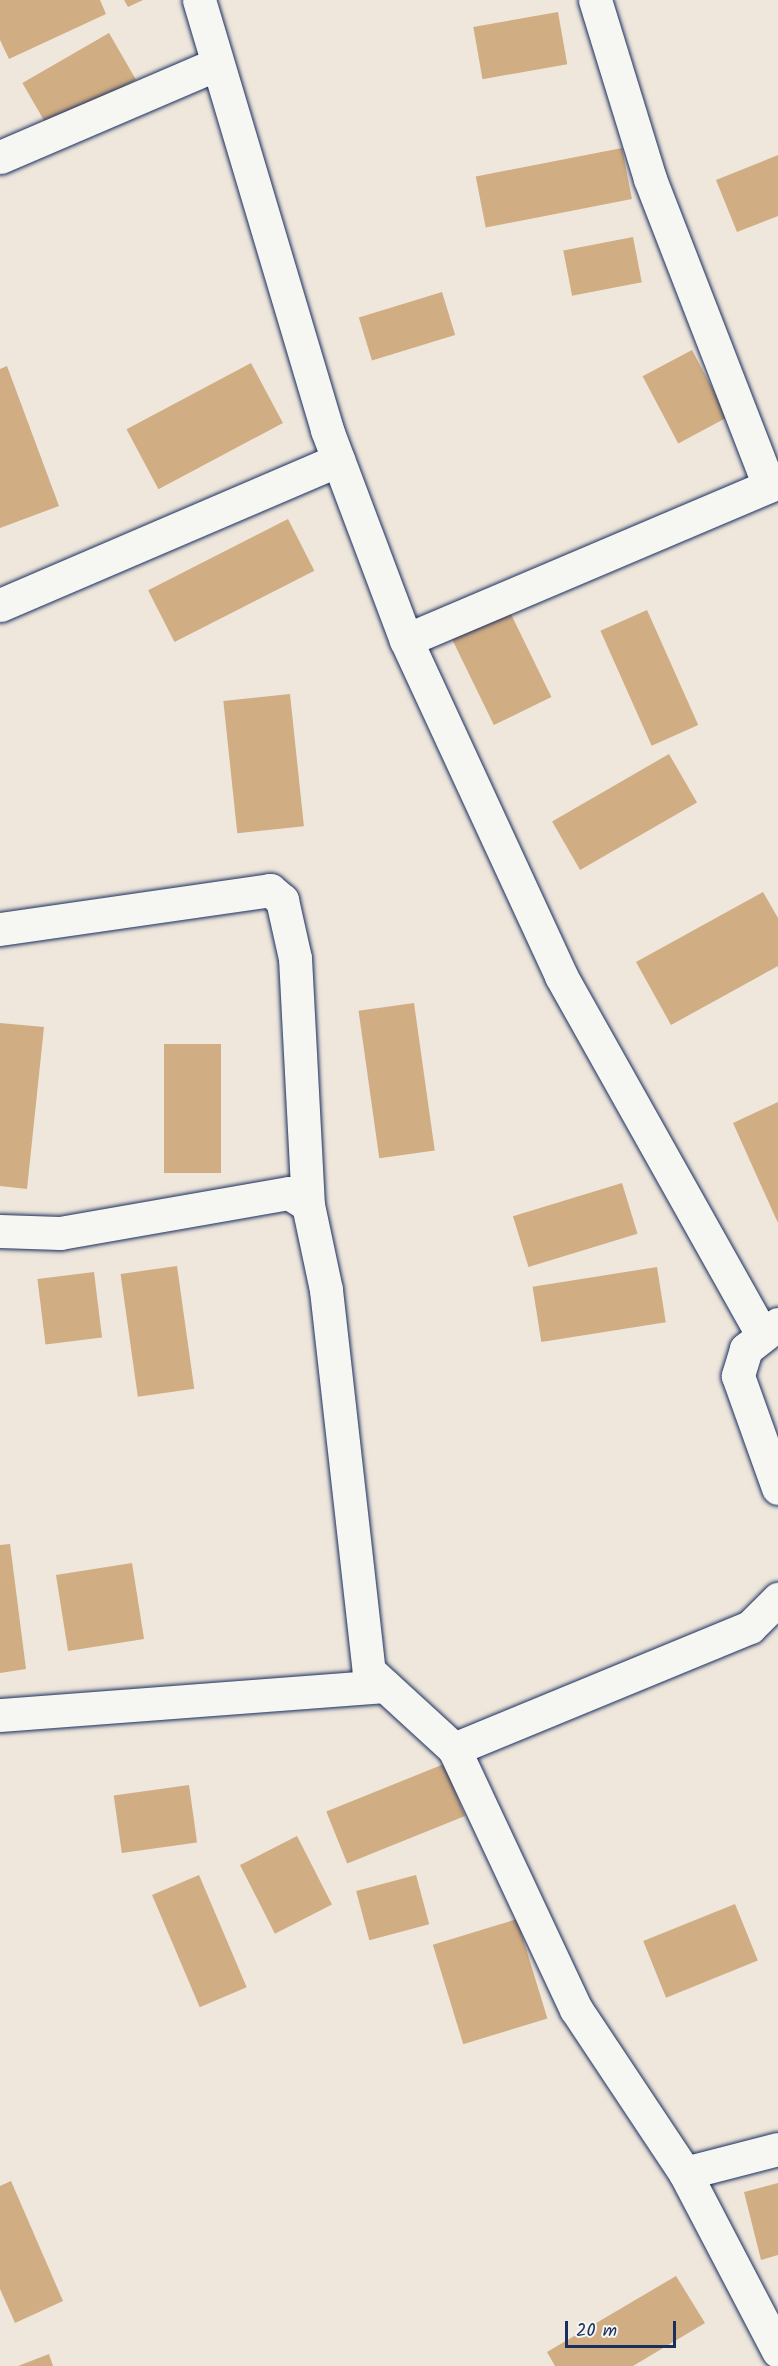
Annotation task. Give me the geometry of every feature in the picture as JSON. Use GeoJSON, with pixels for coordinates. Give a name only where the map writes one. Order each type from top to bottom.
{"type":"FeatureCollection","features":[{"type":"Feature","properties":{"kind":"street"},"geometry":{"type":"LineString","coordinates":[[199,0],[338,460],[406,640],[561,976],[770,1328],[746,1349],[738,1376],[778,1488]]}},
{"type":"Feature","properties":{"kind":"street"},"geometry":{"type":"LineString","coordinates":[[406,640],[774,484],[650,179],[595,0]]}},
{"type":"Feature","properties":{"kind":"street"},"geometry":{"type":"LineString","coordinates":[[0,157],[217,64]]}},
{"type":"Feature","properties":{"kind":"street"},"geometry":{"type":"LineString","coordinates":[[0,605],[338,460]]}},
{"type":"Feature","properties":{"kind":"street"},"geometry":{"type":"LineString","coordinates":[[0,929],[270,890],[282,900],[296,958],[308,1205],[326,1290],[369,1671],[454,1749],[576,2009],[686,2173],[778,2351]]}},
{"type":"Feature","properties":{"kind":"street"},"geometry":{"type":"LineString","coordinates":[[0,1231],[60,1233],[289,1193],[308,1205]]}},
{"type":"Feature","properties":{"kind":"street"},"geometry":{"type":"LineString","coordinates":[[454,1749],[750,1627],[778,1599]]}},
{"type":"Feature","properties":{"kind":"street"},"geometry":{"type":"LineString","coordinates":[[0,1714],[385,1686]]}},
{"type":"Feature","properties":{"kind":"street"},"geometry":{"type":"LineString","coordinates":[[686,2173],[778,2149]]}},
{"type":"Feature","properties":{"kind":"building"},"geometry":{"type":"Polygon","coordinates":[[[0,0],[100,0],[106,14],[9,59],[0,40],[0,0]]]}},
{"type":"Feature","properties":{"kind":"building"},"geometry":{"type":"Polygon","coordinates":[[[124,0],[143,0],[128,7],[124,0]]]}},
{"type":"Feature","properties":{"kind":"building"},"geometry":{"type":"Polygon","coordinates":[[[558,12],[567,64],[483,79],[473,27],[558,12]]]}},
{"type":"Feature","properties":{"kind":"building"},"geometry":{"type":"Polygon","coordinates":[[[109,33],[136,80],[49,130],[22,83],[109,33]]]}},
{"type":"Feature","properties":{"kind":"building"},"geometry":{"type":"Polygon","coordinates":[[[622,148],[632,199],[486,227],[476,176],[622,148]]]}},
{"type":"Feature","properties":{"kind":"building"},"geometry":{"type":"Polygon","coordinates":[[[778,155],[778,216],[737,232],[716,180],[778,155]]]}},
{"type":"Feature","properties":{"kind":"building"},"geometry":{"type":"Polygon","coordinates":[[[633,237],[642,282],[572,296],[563,251],[633,237]]]}},
{"type":"Feature","properties":{"kind":"building"},"geometry":{"type":"Polygon","coordinates":[[[442,292],[455,335],[372,360],[359,317],[442,292]]]}},
{"type":"Feature","properties":{"kind":"building"},"geometry":{"type":"Polygon","coordinates":[[[692,350],[728,417],[678,443],[643,376],[692,350]]]}},
{"type":"Feature","properties":{"kind":"building"},"geometry":{"type":"Polygon","coordinates":[[[251,363],[283,423],[158,489],[127,429],[251,363]]]}},
{"type":"Feature","properties":{"kind":"building"},"geometry":{"type":"Polygon","coordinates":[[[7,366],[59,506],[0,528],[0,369],[7,366]]]}},
{"type":"Feature","properties":{"kind":"building"},"geometry":{"type":"Polygon","coordinates":[[[288,519],[314,571],[174,642],[148,590],[288,519]]]}},
{"type":"Feature","properties":{"kind":"building"},"geometry":{"type":"Polygon","coordinates":[[[508,608],[551,697],[494,725],[450,636],[508,608]]]}},
{"type":"Feature","properties":{"kind":"building"},"geometry":{"type":"Polygon","coordinates":[[[647,610],[698,725],[652,746],[600,631],[647,610]]]}},
{"type":"Feature","properties":{"kind":"building"},"geometry":{"type":"Polygon","coordinates":[[[290,694],[304,826],[237,833],[223,701],[290,694]]]}},
{"type":"Feature","properties":{"kind":"building"},"geometry":{"type":"Polygon","coordinates":[[[669,754],[697,802],[580,870],[552,822],[669,754]]]}},
{"type":"Feature","properties":{"kind":"building"},"geometry":{"type":"Polygon","coordinates":[[[763,892],[778,918],[778,966],[671,1025],[636,962],[763,892]]]}},
{"type":"Feature","properties":{"kind":"building"},"geometry":{"type":"Polygon","coordinates":[[[414,1003],[435,1151],[379,1158],[359,1011],[414,1003]]]}},
{"type":"Feature","properties":{"kind":"building"},"geometry":{"type":"Polygon","coordinates":[[[0,1023],[44,1027],[27,1189],[0,1186],[0,1023]]]}},
{"type":"Feature","properties":{"kind":"building"},"geometry":{"type":"Polygon","coordinates":[[[164,1044],[221,1044],[221,1173],[164,1173],[164,1044]]]}},
{"type":"Feature","properties":{"kind":"building"},"geometry":{"type":"Polygon","coordinates":[[[778,1102],[778,1223],[733,1123],[778,1102]]]}},
{"type":"Feature","properties":{"kind":"building"},"geometry":{"type":"Polygon","coordinates":[[[622,1183],[637,1234],[528,1267],[513,1216],[622,1183]]]}},
{"type":"Feature","properties":{"kind":"building"},"geometry":{"type":"Polygon","coordinates":[[[177,1266],[194,1389],[138,1397],[121,1274],[177,1266]]]}},
{"type":"Feature","properties":{"kind":"building"},"geometry":{"type":"Polygon","coordinates":[[[657,1267],[666,1322],[541,1342],[533,1287],[657,1267]]]}},
{"type":"Feature","properties":{"kind":"building"},"geometry":{"type":"Polygon","coordinates":[[[94,1272],[102,1338],[45,1344],[37,1279],[94,1272]]]}},
{"type":"Feature","properties":{"kind":"building"},"geometry":{"type":"Polygon","coordinates":[[[10,1544],[26,1669],[0,1673],[0,1545],[10,1544]]]}},
{"type":"Feature","properties":{"kind":"building"},"geometry":{"type":"Polygon","coordinates":[[[132,1563],[144,1639],[68,1651],[56,1575],[132,1563]]]}},
{"type":"Feature","properties":{"kind":"building"},"geometry":{"type":"Polygon","coordinates":[[[444,1764],[465,1816],[347,1863],[326,1812],[444,1764]]]}},
{"type":"Feature","properties":{"kind":"building"},"geometry":{"type":"Polygon","coordinates":[[[189,1785],[197,1842],[122,1853],[114,1796],[189,1785]]]}},
{"type":"Feature","properties":{"kind":"building"},"geometry":{"type":"Polygon","coordinates":[[[297,1836],[332,1905],[275,1934],[240,1865],[297,1836]]]}},
{"type":"Feature","properties":{"kind":"building"},"geometry":{"type":"Polygon","coordinates":[[[199,1875],[247,1987],[200,2007],[152,1895],[199,1875]]]}},
{"type":"Feature","properties":{"kind":"building"},"geometry":{"type":"Polygon","coordinates":[[[416,1875],[429,1924],[369,1940],[356,1891],[416,1875]]]}},
{"type":"Feature","properties":{"kind":"building"},"geometry":{"type":"Polygon","coordinates":[[[735,1904],[758,1961],[666,1998],[643,1941],[735,1904]]]}},
{"type":"Feature","properties":{"kind":"building"},"geometry":{"type":"Polygon","coordinates":[[[517,1919],[547,2018],[463,2044],[433,1945],[517,1919]]]}},
{"type":"Feature","properties":{"kind":"building"},"geometry":{"type":"Polygon","coordinates":[[[11,2181],[63,2301],[15,2323],[0,2289],[0,2186],[11,2181]]]}},
{"type":"Feature","properties":{"kind":"building"},"geometry":{"type":"Polygon","coordinates":[[[778,2183],[778,2255],[761,2260],[744,2192],[778,2183]]]}},
{"type":"Feature","properties":{"kind":"building"},"geometry":{"type":"Polygon","coordinates":[[[676,2276],[705,2323],[633,2366],[555,2366],[547,2352],[676,2276]]]}},
{"type":"Feature","properties":{"kind":"building"},"geometry":{"type":"Polygon","coordinates":[[[49,2354],[53,2366],[18,2366],[49,2354]]]}}]}
